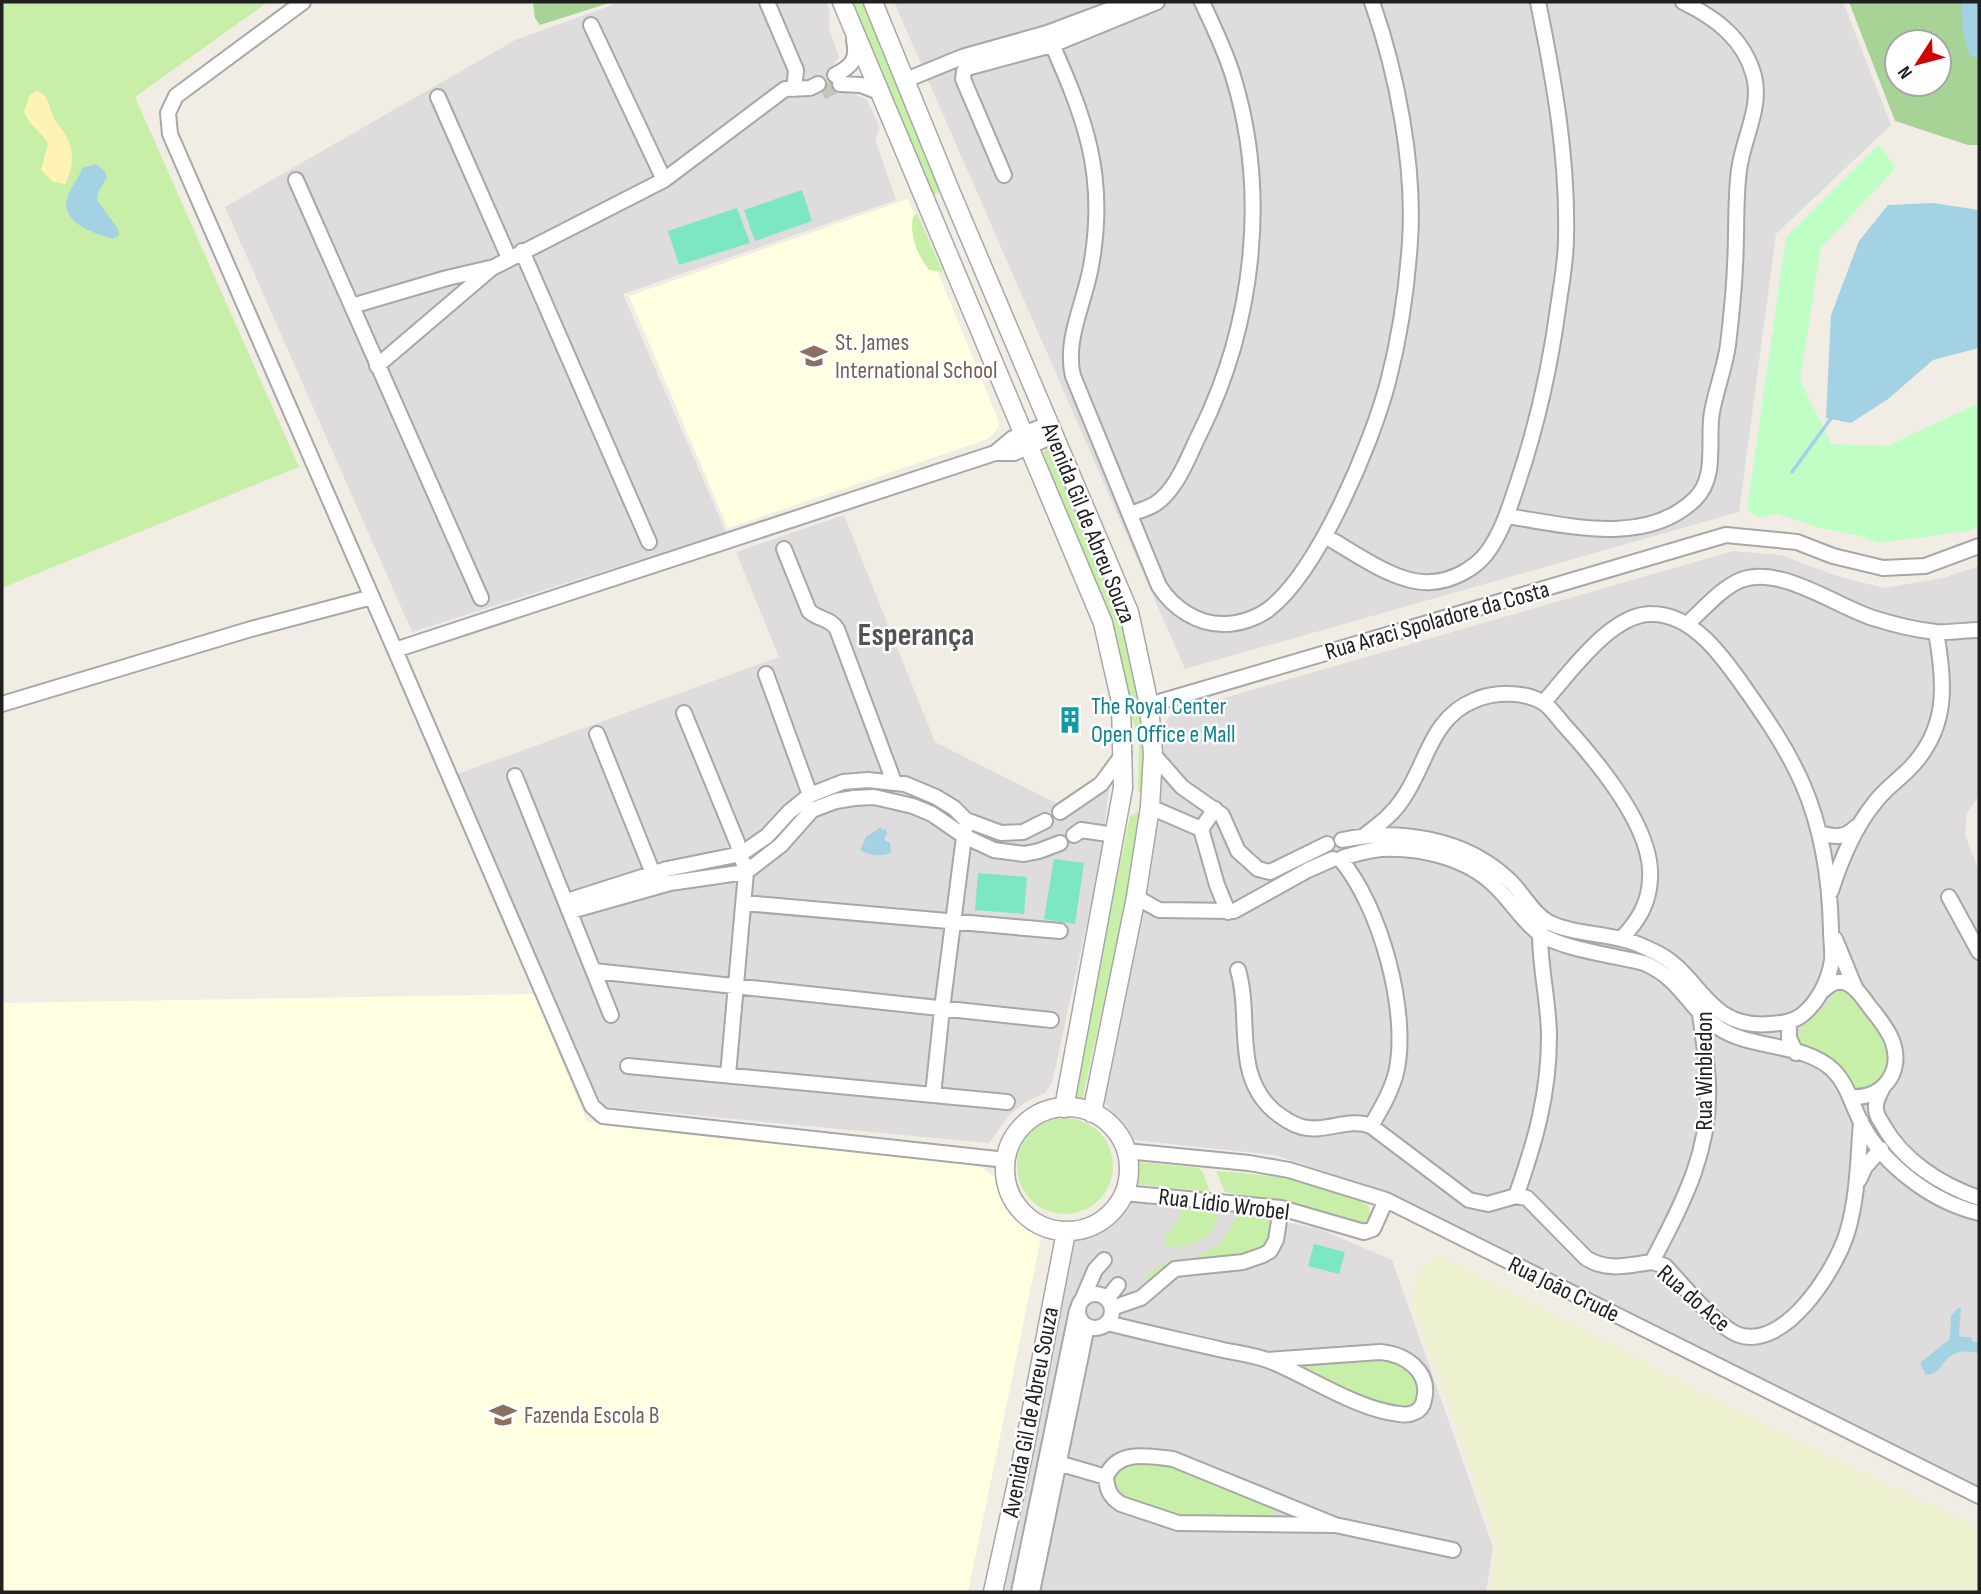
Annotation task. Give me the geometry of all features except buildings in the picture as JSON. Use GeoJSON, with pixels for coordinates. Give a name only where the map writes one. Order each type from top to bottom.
{"type":"FeatureCollection","features":[{"type":"Feature","properties":{"kind":"street"},"geometry":{"type":"LineString","coordinates":[[303,2],[176,96],[168,113],[170,134],[597,1113],[603,1116],[1006,1160]]}},
{"type":"Feature","properties":{"kind":"street"},"geometry":{"type":"LineString","coordinates":[[767,2],[796,71],[794,89]]}},
{"type":"Feature","properties":{"kind":"street","name":"Avenida Gil de Abreu Souza"},"geometry":{"type":"LineString","coordinates":[[842,2],[1102,623],[1121,702],[1123,788],[1064,1108]]}},
{"type":"Feature","properties":{"kind":"street","name":"Avenida Gil de Abreu Souza"},"geometry":{"type":"LineString","coordinates":[[873,2],[1129,612],[1149,705],[1153,754],[1150,807],[1136,897],[1092,1113]]}},
{"type":"Feature","properties":{"kind":"street"},"geometry":{"type":"LineString","coordinates":[[906,80],[962,57],[1050,39],[1130,2]]}},
{"type":"Feature","properties":{"kind":"street"},"geometry":{"type":"LineString","coordinates":[[1004,175],[963,79],[964,71],[1157,2]]}},
{"type":"Feature","properties":{"kind":"street"},"geometry":{"type":"LineString","coordinates":[[1130,514],[1156,503],[1168,491],[1214,405],[1236,339],[1252,252],[1253,201],[1243,116],[1229,65],[1202,2]]}},
{"type":"Feature","properties":{"kind":"street"},"geometry":{"type":"LineString","coordinates":[[1050,39],[1085,124],[1092,150],[1098,199],[1088,288],[1074,330],[1070,365],[1073,376],[1159,586],[1175,606],[1197,618],[1217,625],[1231,624],[1267,610],[1291,585],[1325,536],[1359,460],[1387,384],[1395,349],[1410,239],[1408,176],[1404,136],[1380,24],[1372,2]]}},
{"type":"Feature","properties":{"kind":"street"},"geometry":{"type":"LineString","coordinates":[[1325,536],[1394,574],[1418,582],[1431,582],[1458,575],[1476,564],[1491,547],[1507,516],[1530,446],[1549,372],[1566,239],[1558,105],[1538,2]]}},
{"type":"Feature","properties":{"kind":"street"},"geometry":{"type":"LineString","coordinates":[[1507,516],[1593,528],[1628,528],[1662,520],[1674,514],[1697,497],[1706,483],[1710,419],[1727,349],[1735,268],[1739,172],[1746,136],[1754,114],[1755,88],[1754,76],[1744,52],[1733,36],[1717,20],[1683,2]]}},
{"type":"Feature","properties":{"kind":"street"},"geometry":{"type":"LineString","coordinates":[[591,25],[664,180]]}},
{"type":"Feature","properties":{"kind":"street"},"geometry":{"type":"LineString","coordinates":[[852,28],[856,55],[851,66],[837,79],[878,92]]}},
{"type":"Feature","properties":{"kind":"street"},"geometry":{"type":"LineString","coordinates":[[377,366],[492,268],[664,180],[781,91],[820,89]]}},
{"type":"Feature","properties":{"kind":"street"},"geometry":{"type":"LineString","coordinates":[[438,97],[649,542]]}},
{"type":"Feature","properties":{"kind":"street"},"geometry":{"type":"LineString","coordinates":[[296,180],[481,598]]}},
{"type":"Feature","properties":{"kind":"street"},"geometry":{"type":"LineString","coordinates":[[352,306],[447,278],[492,268]]}},
{"type":"Feature","properties":{"kind":"street"},"geometry":{"type":"LineString","coordinates":[[395,650],[995,453],[1006,442],[1026,441],[1052,430]]}},
{"type":"Feature","properties":{"kind":"street","name":"Rua Araci Spoladore da Costa"},"geometry":{"type":"LineString","coordinates":[[1149,705],[1726,535],[1797,542],[1833,556],[1883,568],[1925,566],[1979,546]]}},
{"type":"Feature","properties":{"kind":"street"},"geometry":{"type":"LineString","coordinates":[[784,549],[809,611],[815,617],[828,619],[837,629],[894,782]]}},
{"type":"Feature","properties":{"kind":"street"},"geometry":{"type":"LineString","coordinates":[[1687,624],[1731,585],[1743,579],[1760,577],[1792,583],[1872,618],[1936,632],[1979,629]]}},
{"type":"Feature","properties":{"kind":"street"},"geometry":{"type":"LineString","coordinates":[[2,704],[251,629],[372,597]]}},
{"type":"Feature","properties":{"kind":"street"},"geometry":{"type":"LineString","coordinates":[[1544,702],[1598,642],[1631,618],[1652,614],[1687,624],[1726,662],[1780,741],[1804,788],[1819,833],[1831,892],[1832,958],[1821,992]]}},
{"type":"Feature","properties":{"kind":"street"},"geometry":{"type":"LineString","coordinates":[[1831,892],[1849,842],[1860,823],[1874,802],[1912,766],[1932,737],[1943,687],[1943,670],[1936,632]]}},
{"type":"Feature","properties":{"kind":"street"},"geometry":{"type":"LineString","coordinates":[[766,674],[810,795]]}},
{"type":"Feature","properties":{"kind":"street"},"geometry":{"type":"LineString","coordinates":[[1339,858],[1380,824],[1402,801],[1434,735],[1451,714],[1463,705],[1489,696],[1518,695],[1544,702],[1610,779],[1631,814],[1647,851],[1651,876],[1647,900],[1634,925],[1621,939]]}},
{"type":"Feature","properties":{"kind":"street"},"geometry":{"type":"LineString","coordinates":[[684,713],[746,872],[728,1075]]}},
{"type":"Feature","properties":{"kind":"street"},"geometry":{"type":"LineString","coordinates":[[597,734],[655,879]]}},
{"type":"Feature","properties":{"kind":"street"},"geometry":{"type":"LineString","coordinates":[[1060,812],[1095,790],[1124,753],[1132,766],[1136,796],[1150,807],[1201,829]]}},
{"type":"Feature","properties":{"kind":"street"},"geometry":{"type":"LineString","coordinates":[[1153,754],[1182,787],[1215,809],[1224,819],[1238,851],[1264,872],[1270,873],[1335,839],[1365,835],[1417,837],[1448,844],[1470,853],[1508,879],[1541,917],[1563,927],[1621,939],[1668,959],[1682,971],[1705,1000],[1723,1014],[1742,1022],[1766,1025],[1788,1022],[1805,1013],[1830,985],[1841,982],[1856,990]]}},
{"type":"Feature","properties":{"kind":"street"},"geometry":{"type":"LineString","coordinates":[[515,776],[611,1015]]}},
{"type":"Feature","properties":{"kind":"street"},"geometry":{"type":"LineString","coordinates":[[569,906],[741,854],[767,836],[789,812],[810,795],[843,782],[894,782],[920,789],[954,808],[966,820],[1010,834],[1029,830],[1045,821]]}},
{"type":"Feature","properties":{"kind":"street"},"geometry":{"type":"LineString","coordinates":[[655,879],[746,872],[781,845],[812,810],[855,798],[874,797],[913,806],[994,850],[1024,854],[1060,844]]}},
{"type":"Feature","properties":{"kind":"street"},"geometry":{"type":"LineString","coordinates":[[1201,829],[1215,809]]}},
{"type":"Feature","properties":{"kind":"street"},"geometry":{"type":"LineString","coordinates":[[933,1095],[966,820]]}},
{"type":"Feature","properties":{"kind":"street"},"geometry":{"type":"LineString","coordinates":[[1819,833],[1836,838],[1860,823]]}},
{"type":"Feature","properties":{"kind":"street"},"geometry":{"type":"LineString","coordinates":[[1201,829],[1217,885],[1228,912]]}},
{"type":"Feature","properties":{"kind":"street"},"geometry":{"type":"LineString","coordinates":[[1074,835],[1081,830],[1115,835]]}},
{"type":"Feature","properties":{"kind":"street"},"geometry":{"type":"LineString","coordinates":[[1339,858],[1348,848],[1342,840]]}},
{"type":"Feature","properties":{"kind":"street"},"geometry":{"type":"LineString","coordinates":[[1327,844],[1326,851],[1339,858],[1356,877],[1378,927],[1386,953],[1397,1012],[1396,1071],[1390,1092],[1370,1126]]}},
{"type":"Feature","properties":{"kind":"street"},"geometry":{"type":"LineString","coordinates":[[1136,897],[1159,910],[1228,912],[1240,909],[1308,870],[1339,858],[1379,849],[1452,859],[1464,864],[1495,886],[1540,934],[1560,943],[1656,968],[1674,982],[1700,1014],[1721,1030],[1816,1059],[1833,1070],[1843,1082],[1870,1137],[1881,1149],[1919,1184],[1944,1200],[1979,1213]]}},
{"type":"Feature","properties":{"kind":"street"},"geometry":{"type":"LineString","coordinates":[[1949,897],[1979,952]]}},
{"type":"Feature","properties":{"kind":"street"},"geometry":{"type":"LineString","coordinates":[[744,903],[1060,931]]}},
{"type":"Feature","properties":{"kind":"street"},"geometry":{"type":"LineString","coordinates":[[1516,1196],[1536,1137],[1547,1079],[1549,1035],[1540,934],[1541,917]]}},
{"type":"Feature","properties":{"kind":"street"},"geometry":{"type":"LineString","coordinates":[[1831,932],[1856,990],[1893,1042],[1894,1063],[1888,1081],[1875,1103],[1877,1115],[1897,1145],[1928,1173],[1979,1198]]}},
{"type":"Feature","properties":{"kind":"street"},"geometry":{"type":"LineString","coordinates":[[1238,970],[1244,988],[1244,1036],[1249,1071],[1266,1104],[1289,1122],[1300,1127],[1318,1129],[1358,1123],[1370,1126],[1469,1200],[1488,1204],[1516,1196],[1527,1198],[1596,1264],[1611,1268],[1652,1262]]}},
{"type":"Feature","properties":{"kind":"street"},"geometry":{"type":"LineString","coordinates":[[594,971],[1051,1020]]}},
{"type":"Feature","properties":{"kind":"street","name":"Rua Winbledon"},"geometry":{"type":"LineString","coordinates":[[1652,1262],[1687,1195],[1703,1143],[1708,1083],[1700,1014],[1705,1000]]}},
{"type":"Feature","properties":{"kind":"street"},"geometry":{"type":"LineString","coordinates":[[1788,1022],[1789,1038],[1796,1053]]}},
{"type":"Feature","properties":{"kind":"street"},"geometry":{"type":"LineString","coordinates":[[628,1066],[1007,1102]]}},
{"type":"Feature","properties":{"kind":"street"},"geometry":{"type":"LineString","coordinates":[[1851,1097],[1867,1097],[1882,1089]]}},
{"type":"Feature","properties":{"kind":"street"},"geometry":{"type":"LineString","coordinates":[[1064,1108],[1092,1113],[1107,1122],[1126,1152],[1128,1179],[1115,1209],[1101,1221],[1084,1229],[1066,1231],[1047,1228],[1030,1219],[1017,1206],[1008,1189],[1005,1170],[1007,1151],[1016,1134],[1029,1120],[1045,1111],[1064,1108]]}},
{"type":"Feature","properties":{"kind":"street","name":"Rua do Ace"},"geometry":{"type":"LineString","coordinates":[[1652,1262],[1665,1266],[1727,1330],[1750,1338],[1777,1331],[1800,1309],[1828,1269],[1846,1236],[1856,1188],[1861,1121]]}},
{"type":"Feature","properties":{"kind":"street","name":"Rua do Ace"},"geometry":{"type":"LineString","coordinates":[[1856,1188],[1865,1167],[1881,1149]]}},
{"type":"Feature","properties":{"kind":"street","name":"Rua João Crude"},"geometry":{"type":"LineString","coordinates":[[1126,1152],[1249,1163],[1289,1170],[1386,1200],[1979,1496]]}},
{"type":"Feature","properties":{"kind":"street","name":"Rua Lídio Wrobel"},"geometry":{"type":"LineString","coordinates":[[1124,1193],[1281,1208],[1369,1231],[1373,1229],[1386,1200]]}},
{"type":"Feature","properties":{"kind":"street"},"geometry":{"type":"LineString","coordinates":[[1110,1303],[1141,1298],[1175,1269],[1248,1261],[1264,1255],[1270,1251],[1276,1240],[1281,1208]]}},
{"type":"Feature","properties":{"kind":"street","name":"Avenida Gil de Abreu Souza"},"geometry":{"type":"LineString","coordinates":[[993,1592],[1022,1460],[1066,1231]]}},
{"type":"Feature","properties":{"kind":"street"},"geometry":{"type":"LineString","coordinates":[[1019,1592],[1080,1304],[1095,1270],[1104,1260]]}},
{"type":"Feature","properties":{"kind":"street"},"geometry":{"type":"LineString","coordinates":[[1108,1323],[1110,1303],[1118,1285]]}},
{"type":"Feature","properties":{"kind":"street"},"geometry":{"type":"LineString","coordinates":[[1110,1303],[1103,1296],[1093,1293],[1080,1304],[1078,1317],[1087,1326],[1098,1328],[1108,1323],[1295,1366],[1380,1352],[1398,1355],[1412,1362],[1420,1372],[1425,1400],[1422,1407],[1410,1414],[1394,1413],[1320,1386],[1295,1366]]}},
{"type":"Feature","properties":{"kind":"street"},"geometry":{"type":"LineString","coordinates":[[1031,1592],[1087,1326]]}},
{"type":"Feature","properties":{"kind":"street"},"geometry":{"type":"LineString","coordinates":[[1335,1525],[1178,1523],[1158,1518],[1113,1499],[1106,1477],[1114,1463],[1128,1457],[1173,1459],[1335,1525],[1453,1550]]}},
{"type":"Feature","properties":{"kind":"street"},"geometry":{"type":"LineString","coordinates":[[1058,1463],[1106,1477]]}},
{"type":"Feature","properties":{"kind":"street"},"geometry":{"type":"LineString","coordinates":[[1273,1524],[1280,1502]]}},
{"type":"Feature","properties":{"kind":"shaded area"},"geometry":{"type":"Polygon","coordinates":[[[621,2],[826,2],[830,12],[829,28],[839,57],[833,65],[845,89],[867,100],[880,128],[875,139],[896,200],[623,294],[726,532],[412,632],[225,207],[515,40],[621,2]]]}},
{"type":"Feature","properties":{"kind":"shaded area"},"geometry":{"type":"Polygon","coordinates":[[[894,2],[1843,2],[1891,125],[1776,234],[1739,512],[1185,669],[894,2]]]}},
{"type":"Feature","properties":{"kind":"shaded area","name":"St. James International School"},"geometry":{"type":"Polygon","coordinates":[[[908,199],[997,417],[999,425],[996,431],[988,439],[728,528],[629,296],[908,199]]]}},
{"type":"Feature","properties":{"kind":"shaded area"},"geometry":{"type":"Polygon","coordinates":[[[844,515],[935,742],[1056,803],[1102,774],[1113,751],[1101,859],[1052,1083],[1045,1093],[1027,1101],[1010,1114],[989,1143],[596,1106],[455,775],[779,657],[736,552],[844,515]]]}},
{"type":"Feature","properties":{"kind":"shaded area"},"geometry":{"type":"Polygon","coordinates":[[[1733,551],[1781,555],[1837,576],[1884,588],[1943,578],[1979,566],[1979,796],[1967,813],[1965,835],[1979,871],[1979,1488],[1396,1196],[1275,1155],[1133,1140],[1103,1100],[1141,925],[1164,725],[1172,713],[1733,551]]]}},
{"type":"Feature","properties":{"kind":"shaded area","name":"Fazenda Escola B"},"geometry":{"type":"Polygon","coordinates":[[[534,994],[587,1122],[966,1161],[983,1168],[996,1179],[1006,1207],[1015,1219],[1041,1238],[968,1592],[2,1592],[2,1003],[534,994]]]}},
{"type":"Feature","properties":{"kind":"shaded area"},"geometry":{"type":"Polygon","coordinates":[[[1129,1202],[1211,1209],[1317,1228],[1392,1260],[1493,1547],[1486,1592],[1001,1592],[1074,1243],[1080,1236],[1104,1224],[1129,1202]]]}},
{"type":"Feature","properties":{"kind":"shaded area"},"geometry":{"type":"Polygon","coordinates":[[[1439,1255],[1778,1431],[1979,1528],[1979,1592],[1489,1592],[1497,1544],[1413,1304],[1412,1293],[1420,1268],[1439,1255]]]}},
{"type":"Feature","properties":{"kind":"green space"},"geometry":{"type":"Polygon","coordinates":[[[2,2],[268,2],[135,97],[299,467],[2,588],[2,2]]]}},
{"type":"Feature","properties":{"kind":"green space"},"geometry":{"type":"Polygon","coordinates":[[[533,2],[612,2],[540,25],[535,18],[533,2]]]}},
{"type":"Feature","properties":{"kind":"green space"},"geometry":{"type":"Polygon","coordinates":[[[849,2],[863,2],[940,187],[940,192],[932,196],[849,2]]]}},
{"type":"Feature","properties":{"kind":"green space"},"geometry":{"type":"Polygon","coordinates":[[[1849,2],[1979,2],[1979,145],[1968,145],[1895,121],[1886,98],[1953,98],[1953,28],[1883,28],[1883,90],[1849,2]]]}},
{"type":"Feature","properties":{"kind":"green space"},"geometry":{"type":"Polygon","coordinates":[[[1879,144],[1896,168],[1821,248],[1800,379],[1831,444],[1887,446],[1979,403],[1979,526],[1968,531],[1879,543],[1816,527],[1776,513],[1759,518],[1747,509],[1786,237],[1879,144]]]}},
{"type":"Feature","properties":{"kind":"green space"},"geometry":{"type":"Polygon","coordinates":[[[802,190],[812,221],[755,241],[744,210],[802,190]]]}},
{"type":"Feature","properties":{"kind":"green space"},"geometry":{"type":"Polygon","coordinates":[[[737,208],[750,243],[679,265],[668,231],[737,208]]]}},
{"type":"Feature","properties":{"kind":"green space"},"geometry":{"type":"Polygon","coordinates":[[[917,213],[943,272],[929,270],[918,252],[912,231],[913,217],[917,213]]]}},
{"type":"Feature","properties":{"kind":"green space"},"geometry":{"type":"Polygon","coordinates":[[[1051,446],[1099,559],[1129,646],[1140,689],[1143,719],[1144,763],[1141,794],[1138,791],[1139,740],[1116,640],[1043,452],[1051,446]]]}},
{"type":"Feature","properties":{"kind":"green space"},"geometry":{"type":"Polygon","coordinates":[[[1137,812],[1142,815],[1082,1101],[1074,1098],[1074,1086],[1130,816],[1137,812]]]}},
{"type":"Feature","properties":{"kind":"green space"},"geometry":{"type":"Polygon","coordinates":[[[1054,859],[1084,863],[1075,924],[1044,919],[1054,859]]]}},
{"type":"Feature","properties":{"kind":"green space"},"geometry":{"type":"Polygon","coordinates":[[[978,873],[1027,877],[1024,914],[975,910],[978,873]]]}},
{"type":"Feature","properties":{"kind":"green space"},"geometry":{"type":"Polygon","coordinates":[[[1835,990],[1850,991],[1869,1018],[1885,1034],[1891,1051],[1886,1076],[1877,1085],[1861,1092],[1824,1055],[1809,1050],[1798,1042],[1802,1027],[1823,1008],[1835,990]]]}},
{"type":"Feature","properties":{"kind":"green space"},"geometry":{"type":"Polygon","coordinates":[[[1065,1118],[1083,1121],[1099,1132],[1110,1148],[1113,1166],[1110,1184],[1099,1200],[1083,1211],[1065,1214],[1047,1211],[1031,1200],[1020,1184],[1017,1166],[1020,1148],[1031,1132],[1047,1121],[1065,1118]]]}},
{"type":"Feature","properties":{"kind":"green space"},"geometry":{"type":"Polygon","coordinates":[[[1138,1162],[1198,1168],[1203,1172],[1210,1192],[1137,1184],[1138,1162]]]}},
{"type":"Feature","properties":{"kind":"green space"},"geometry":{"type":"Polygon","coordinates":[[[1216,1171],[1294,1180],[1333,1189],[1368,1205],[1371,1214],[1366,1223],[1355,1223],[1302,1205],[1225,1192],[1216,1171]]]}},
{"type":"Feature","properties":{"kind":"green space"},"geometry":{"type":"Polygon","coordinates":[[[1182,1208],[1217,1212],[1217,1222],[1201,1240],[1167,1248],[1165,1235],[1174,1228],[1182,1208]]]}},
{"type":"Feature","properties":{"kind":"green space"},"geometry":{"type":"Polygon","coordinates":[[[1242,1213],[1263,1216],[1270,1224],[1270,1236],[1265,1245],[1255,1252],[1243,1256],[1174,1263],[1163,1269],[1149,1284],[1144,1277],[1169,1260],[1197,1257],[1221,1243],[1237,1216],[1242,1213]]]}},
{"type":"Feature","properties":{"kind":"green space"},"geometry":{"type":"Polygon","coordinates":[[[1314,1244],[1345,1252],[1339,1274],[1308,1266],[1314,1244]]]}},
{"type":"Feature","properties":{"kind":"green space"},"geometry":{"type":"Polygon","coordinates":[[[1393,1358],[1415,1369],[1421,1396],[1414,1406],[1402,1411],[1345,1392],[1299,1367],[1301,1364],[1355,1363],[1393,1358]]]}},
{"type":"Feature","properties":{"kind":"green space"},"geometry":{"type":"Polygon","coordinates":[[[1138,1463],[1177,1466],[1221,1484],[1274,1509],[1275,1512],[1271,1515],[1200,1517],[1158,1512],[1124,1497],[1113,1482],[1114,1475],[1122,1468],[1138,1463]]]}},
{"type":"Feature","properties":{"kind":"sand"},"geometry":{"type":"Polygon","coordinates":[[[37,91],[46,99],[71,147],[70,173],[65,184],[53,182],[41,170],[48,144],[24,111],[30,95],[37,91]]]}},
{"type":"Feature","properties":{"kind":"water"},"geometry":{"type":"Polygon","coordinates":[[[96,164],[104,170],[107,178],[98,192],[97,200],[118,229],[119,235],[113,239],[81,226],[69,215],[66,207],[68,194],[82,168],[96,164]]]}},
{"type":"Feature","properties":{"kind":"water"},"geometry":{"type":"Polygon","coordinates":[[[1933,203],[1979,210],[1979,348],[1933,360],[1888,399],[1851,423],[1826,418],[1831,315],[1859,241],[1888,205],[1933,203]]]}},
{"type":"Feature","properties":{"kind":"water"},"geometry":{"type":"Polygon","coordinates":[[[881,827],[882,830],[886,829],[884,840],[890,843],[891,853],[876,855],[860,850],[866,837],[881,827]]]}},
{"type":"Feature","properties":{"kind":"water"},"geometry":{"type":"Polygon","coordinates":[[[1961,1308],[1959,1334],[1962,1337],[1971,1337],[1972,1341],[1979,1343],[1979,1353],[1954,1354],[1938,1370],[1926,1375],[1920,1363],[1950,1339],[1951,1316],[1961,1308]]]}},
{"type":"Feature","properties":{"kind":"waterway"},"geometry":{"type":"LineString","coordinates":[[1973,2],[1974,31],[1979,47]]}},
{"type":"Feature","properties":{"kind":"waterway"},"geometry":{"type":"LineString","coordinates":[[1792,472],[1832,417]]}},
{"type":"Feature","properties":{"kind":"tunnel"},"geometry":{"type":"LineString","coordinates":[[822,93],[840,84]]}},
{"type":"Feature","properties":{"kind":"place","name":"St. James International School"},"geometry":{"type":"Point","coordinates":[814,356]}},
{"type":"Feature","properties":{"kind":"place","name":"The Royal Center Open Office e Mall"},"geometry":{"type":"Point","coordinates":[1070,720]}},
{"type":"Feature","properties":{"kind":"place","name":"Fazenda Escola B"},"geometry":{"type":"Point","coordinates":[503,1415]}},
{"type":"Feature","properties":{"kind":"district","name":"Esperança"},"geometry":{"type":"Point","coordinates":[916,634]}}]}
